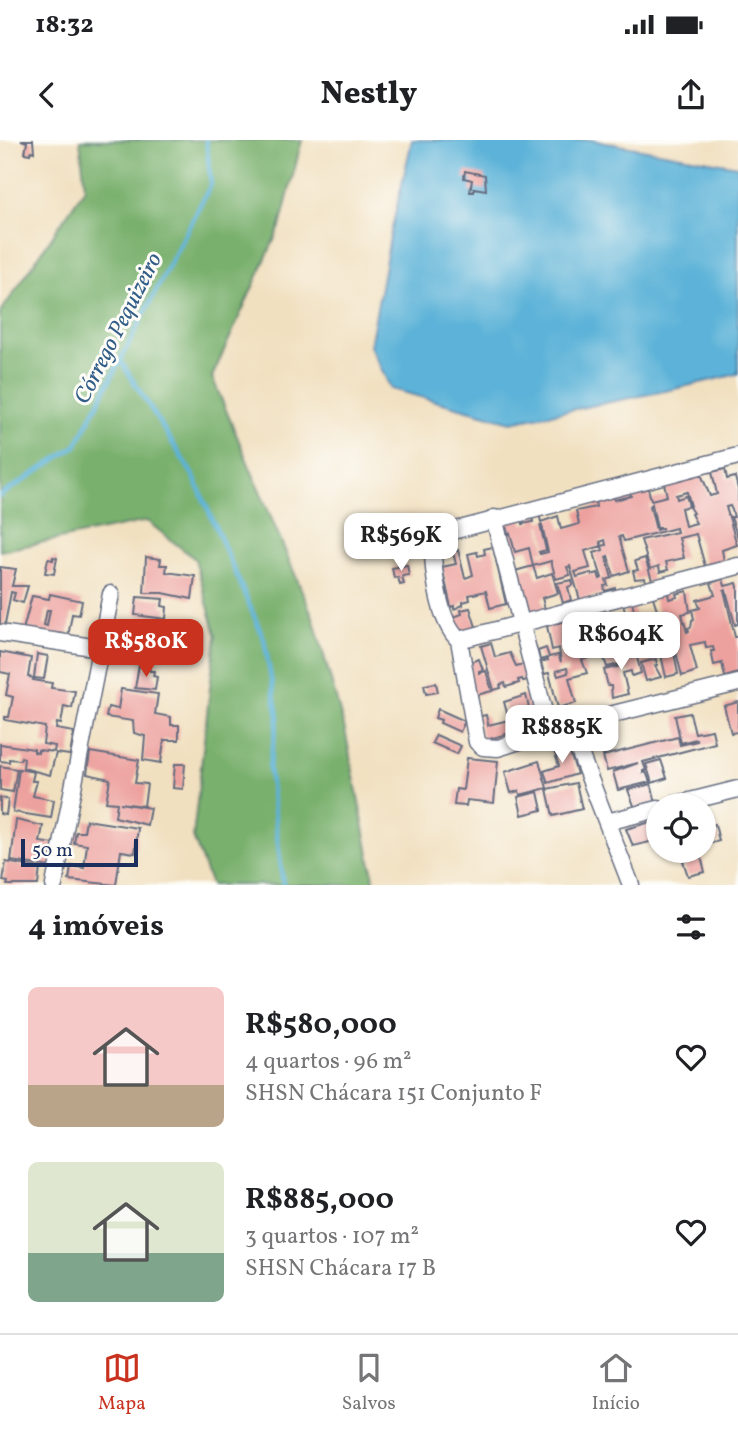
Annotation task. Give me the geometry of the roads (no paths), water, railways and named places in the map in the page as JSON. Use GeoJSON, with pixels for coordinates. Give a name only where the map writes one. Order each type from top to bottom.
{"type":"FeatureCollection","features":[{"type":"Feature","properties":{"kind":"street"},"geometry":{"type":"LineString","coordinates":[[738,456],[441,534],[433,539],[432,561],[446,622],[459,640],[477,742],[483,747],[498,748],[569,725],[738,683]]}},
{"type":"Feature","properties":{"kind":"street"},"geometry":{"type":"LineString","coordinates":[[494,518],[549,731]]}},
{"type":"Feature","properties":{"kind":"street"},"geometry":{"type":"LineString","coordinates":[[459,640],[738,566]]}},
{"type":"Feature","properties":{"kind":"street"},"geometry":{"type":"LineString","coordinates":[[54,885],[111,594]]}},
{"type":"Feature","properties":{"kind":"street"},"geometry":{"type":"LineString","coordinates":[[0,633],[99,648]]}},
{"type":"Feature","properties":{"kind":"street"},"geometry":{"type":"LineString","coordinates":[[569,725],[631,885]]}},
{"type":"Feature","properties":{"kind":"street"},"geometry":{"type":"LineString","coordinates":[[716,794],[738,789]]}},
{"type":"Feature","properties":{"kind":"street"},"geometry":{"type":"LineString","coordinates":[[607,822],[646,812]]}},
{"type":"Feature","properties":{"kind":"water"},"geometry":{"type":"Polygon","coordinates":[[[412,140],[591,140],[738,166],[738,374],[511,422],[391,389],[370,346],[390,237],[412,140]]]}},
{"type":"Feature","properties":{"kind":"waterway","name":"Córrego Pequizeiro"},"geometry":{"type":"LineString","coordinates":[[0,496],[76,446],[211,184],[206,140]]}},
{"type":"Feature","properties":{"kind":"waterway"},"geometry":{"type":"LineString","coordinates":[[120,360],[194,477],[264,639],[278,717],[269,767],[283,885]]}}]}
